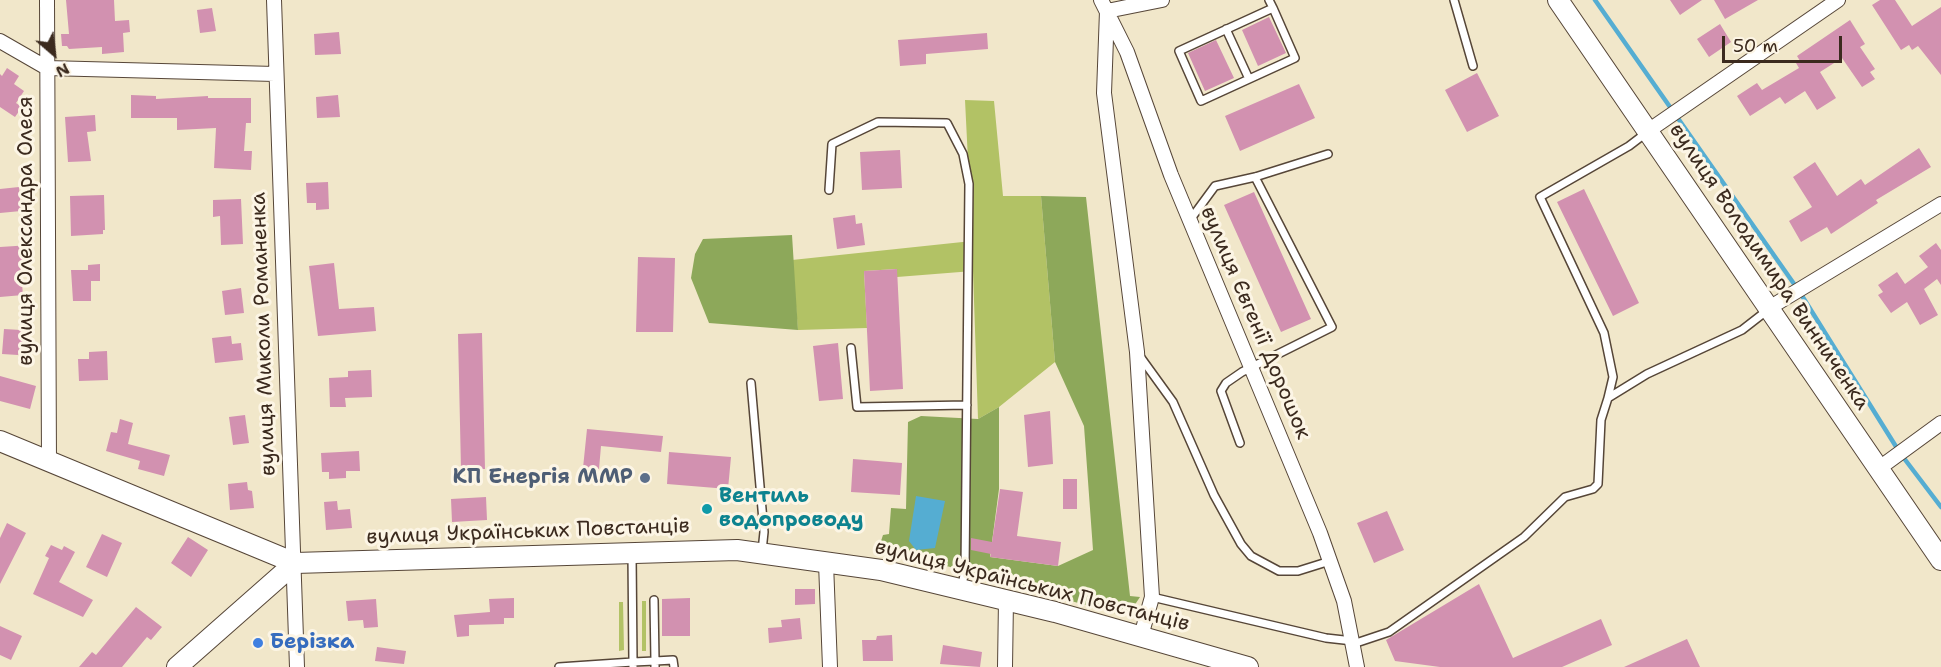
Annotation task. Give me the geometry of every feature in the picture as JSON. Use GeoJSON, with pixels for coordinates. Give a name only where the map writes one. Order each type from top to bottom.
{"type":"FeatureCollection","features":[{"type":"Feature","properties":{"kind":"street","name":"вулиця Олександра Олеся"},"geometry":{"type":"LineString","coordinates":[[47,0],[49,461]]}},
{"type":"Feature","properties":{"kind":"street","name":"вулиця Миколи Романенка"},"geometry":{"type":"LineString","coordinates":[[274,0],[274,74],[295,563],[297,667]]}},
{"type":"Feature","properties":{"kind":"street"},"geometry":{"type":"LineString","coordinates":[[1141,636],[1152,597],[1137,351],[1104,93],[1104,6],[1162,0]]}},
{"type":"Feature","properties":{"kind":"street","name":"вулиця Володимира Винниченка"},"geometry":{"type":"LineString","coordinates":[[1558,0],[1941,560]]}},
{"type":"Feature","properties":{"kind":"street"},"geometry":{"type":"LineString","coordinates":[[1648,131],[1838,0]]}},
{"type":"Feature","properties":{"kind":"street","name":"вулиця Євгенії Дорошок"},"geometry":{"type":"LineString","coordinates":[[1104,6],[1127,52],[1190,220],[1330,561],[1353,642],[1357,667]]}},
{"type":"Feature","properties":{"kind":"street"},"geometry":{"type":"LineString","coordinates":[[0,41],[47,68],[274,74]]}},
{"type":"Feature","properties":{"kind":"street"},"geometry":{"type":"LineString","coordinates":[[1769,309],[1941,204]]}},
{"type":"Feature","properties":{"kind":"street"},"geometry":{"type":"LineString","coordinates":[[1878,469],[1941,423]]}},
{"type":"Feature","properties":{"kind":"street","name":"вулиця Українських Повстанців"},"geometry":{"type":"LineString","coordinates":[[0,441],[295,563],[737,550],[881,570],[1006,600],[1248,667]]}},
{"type":"Feature","properties":{"kind":"street"},"geometry":{"type":"LineString","coordinates":[[177,667],[295,563]]}},
{"type":"Feature","properties":{"kind":"street"},"geometry":{"type":"LineString","coordinates":[[826,563],[830,667]]}},
{"type":"Feature","properties":{"kind":"street"},"geometry":{"type":"LineString","coordinates":[[1005,667],[1006,600]]}},
{"type":"Feature","properties":{"kind":"lane"},"geometry":{"type":"LineString","coordinates":[[1269,0],[1273,8],[1295,58],[1202,101],[1179,51],[1273,8]]}},
{"type":"Feature","properties":{"kind":"lane"},"geometry":{"type":"LineString","coordinates":[[1454,0],[1473,66]]}},
{"type":"Feature","properties":{"kind":"lane"},"geometry":{"type":"LineString","coordinates":[[1226,29],[1249,79]]}},
{"type":"Feature","properties":{"kind":"lane"},"geometry":{"type":"LineString","coordinates":[[829,190],[831,144],[878,122],[947,123],[963,154],[969,184],[965,569],[962,589]]}},
{"type":"Feature","properties":{"kind":"lane"},"geometry":{"type":"LineString","coordinates":[[1152,597],[1326,639],[1353,642],[1389,632],[1524,537],[1565,497],[1593,489],[1598,484],[1601,420],[1613,377],[1604,333],[1540,197],[1629,146],[1648,131]]}},
{"type":"Feature","properties":{"kind":"lane"},"geometry":{"type":"LineString","coordinates":[[1190,220],[1215,186],[1254,177],[1328,154]]}},
{"type":"Feature","properties":{"kind":"lane"},"geometry":{"type":"LineString","coordinates":[[1240,442],[1221,391],[1226,383],[1242,372],[1253,369],[1332,327],[1254,177]]}},
{"type":"Feature","properties":{"kind":"lane"},"geometry":{"type":"LineString","coordinates":[[1608,398],[1647,374],[1742,330],[1769,309]]}},
{"type":"Feature","properties":{"kind":"lane"},"geometry":{"type":"LineString","coordinates":[[851,348],[857,407],[967,405]]}},
{"type":"Feature","properties":{"kind":"lane"},"geometry":{"type":"LineString","coordinates":[[1137,351],[1173,402],[1214,495],[1241,544],[1251,556],[1279,571],[1298,571],[1330,561]]}},
{"type":"Feature","properties":{"kind":"lane"},"geometry":{"type":"LineString","coordinates":[[751,383],[764,532],[762,554]]}},
{"type":"Feature","properties":{"kind":"lane"},"geometry":{"type":"LineString","coordinates":[[632,552],[633,665]]}},
{"type":"Feature","properties":{"kind":"lane"},"geometry":{"type":"LineString","coordinates":[[654,600],[655,664]]}},
{"type":"Feature","properties":{"kind":"lane"},"geometry":{"type":"LineString","coordinates":[[559,667],[655,664],[673,660],[674,667]]}},
{"type":"Feature","properties":{"kind":"green space"},"geometry":{"type":"Polygon","coordinates":[[[965,100],[994,101],[1003,196],[1041,196],[1055,362],[999,407],[978,419],[973,271],[897,277],[897,269],[864,271],[867,328],[798,330],[792,260],[972,241],[965,100]]]}},
{"type":"Feature","properties":{"kind":"green space"},"geometry":{"type":"Polygon","coordinates":[[[1041,196],[1086,197],[1130,596],[1140,597],[1132,609],[1121,615],[879,547],[883,535],[889,534],[891,508],[906,509],[908,422],[921,416],[978,419],[999,407],[999,489],[990,557],[1058,566],[1093,550],[1084,426],[1055,362],[1041,196]]]}},
{"type":"Feature","properties":{"kind":"green space"},"geometry":{"type":"Polygon","coordinates":[[[792,235],[798,330],[709,323],[691,278],[695,254],[703,239],[792,235]]]}},
{"type":"Feature","properties":{"kind":"green space"},"geometry":{"type":"Polygon","coordinates":[[[642,601],[646,601],[646,651],[642,651],[642,601]]]}},
{"type":"Feature","properties":{"kind":"green space"},"geometry":{"type":"Polygon","coordinates":[[[619,602],[623,602],[624,650],[619,651],[619,602]]]}},
{"type":"Feature","properties":{"kind":"water"},"geometry":{"type":"Polygon","coordinates":[[[916,496],[945,501],[935,548],[916,550],[909,541],[916,496]]]}},
{"type":"Feature","properties":{"kind":"building"},"geometry":{"type":"Polygon","coordinates":[[[66,0],[114,0],[115,21],[129,20],[130,32],[123,33],[124,52],[102,54],[102,47],[69,49],[67,46],[62,46],[61,34],[69,34],[66,0]]]}},
{"type":"Feature","properties":{"kind":"building"},"geometry":{"type":"Polygon","coordinates":[[[1670,0],[1702,0],[1680,15],[1670,0]]]}},
{"type":"Feature","properties":{"kind":"building"},"geometry":{"type":"Polygon","coordinates":[[[1714,0],[1758,0],[1725,19],[1714,0]]]}},
{"type":"Feature","properties":{"kind":"building"},"geometry":{"type":"Polygon","coordinates":[[[1880,0],[1895,0],[1912,26],[1941,7],[1941,75],[1918,46],[1912,50],[1909,45],[1901,50],[1872,5],[1880,0]]]}},
{"type":"Feature","properties":{"kind":"building"},"geometry":{"type":"Polygon","coordinates":[[[212,8],[216,31],[200,33],[197,10],[212,8]]]}},
{"type":"Feature","properties":{"kind":"building"},"geometry":{"type":"Polygon","coordinates":[[[1269,17],[1286,53],[1258,66],[1242,30],[1269,17]]]}},
{"type":"Feature","properties":{"kind":"building"},"geometry":{"type":"Polygon","coordinates":[[[1850,20],[1865,44],[1860,47],[1875,69],[1870,72],[1875,79],[1862,87],[1842,58],[1820,72],[1836,98],[1817,110],[1805,91],[1785,104],[1780,97],[1750,116],[1737,96],[1757,83],[1762,90],[1799,68],[1796,63],[1800,61],[1797,56],[1850,20]]]}},
{"type":"Feature","properties":{"kind":"building"},"geometry":{"type":"Polygon","coordinates":[[[1720,24],[1731,42],[1709,57],[1697,39],[1720,24]]]}},
{"type":"Feature","properties":{"kind":"building"},"geometry":{"type":"Polygon","coordinates":[[[339,32],[341,54],[315,55],[314,34],[339,32]]]}},
{"type":"Feature","properties":{"kind":"building"},"geometry":{"type":"Polygon","coordinates":[[[987,33],[988,49],[926,54],[926,64],[900,66],[898,40],[987,33]]]}},
{"type":"Feature","properties":{"kind":"building"},"geometry":{"type":"Polygon","coordinates":[[[1216,40],[1234,78],[1205,91],[1188,53],[1216,40]]]}},
{"type":"Feature","properties":{"kind":"building"},"geometry":{"type":"Polygon","coordinates":[[[7,68],[19,76],[14,84],[24,91],[16,103],[22,107],[15,117],[0,107],[0,74],[2,76],[7,68]]]}},
{"type":"Feature","properties":{"kind":"building"},"geometry":{"type":"Polygon","coordinates":[[[1477,73],[1499,116],[1467,132],[1445,90],[1477,73]]]}},
{"type":"Feature","properties":{"kind":"building"},"geometry":{"type":"Polygon","coordinates":[[[1299,84],[1315,118],[1240,151],[1225,116],[1299,84]]]}},
{"type":"Feature","properties":{"kind":"building"},"geometry":{"type":"Polygon","coordinates":[[[131,95],[156,96],[156,99],[208,96],[208,98],[251,98],[251,123],[246,123],[244,151],[252,151],[251,170],[214,168],[216,128],[177,130],[177,118],[131,118],[131,95]]]}},
{"type":"Feature","properties":{"kind":"building"},"geometry":{"type":"Polygon","coordinates":[[[338,95],[340,117],[317,118],[316,97],[338,95]]]}},
{"type":"Feature","properties":{"kind":"building"},"geometry":{"type":"Polygon","coordinates":[[[95,115],[96,131],[87,132],[91,161],[68,162],[65,117],[95,115]]]}},
{"type":"Feature","properties":{"kind":"building"},"geometry":{"type":"Polygon","coordinates":[[[1919,148],[1931,167],[1876,200],[1878,203],[1831,234],[1827,227],[1801,242],[1789,221],[1812,207],[1793,177],[1815,162],[1837,196],[1861,179],[1865,185],[1919,148]]]}},
{"type":"Feature","properties":{"kind":"building"},"geometry":{"type":"Polygon","coordinates":[[[900,150],[902,188],[862,190],[860,152],[900,150]]]}},
{"type":"Feature","properties":{"kind":"building"},"geometry":{"type":"Polygon","coordinates":[[[328,182],[329,209],[316,210],[316,203],[307,203],[306,183],[328,182]]]}},
{"type":"Feature","properties":{"kind":"building"},"geometry":{"type":"Polygon","coordinates":[[[19,187],[21,211],[0,213],[0,189],[19,187]]]}},
{"type":"Feature","properties":{"kind":"building"},"geometry":{"type":"Polygon","coordinates":[[[1584,189],[1639,303],[1613,316],[1557,202],[1584,189]]]}},
{"type":"Feature","properties":{"kind":"building"},"geometry":{"type":"Polygon","coordinates":[[[1254,192],[1311,319],[1281,332],[1224,205],[1254,192]]]}},
{"type":"Feature","properties":{"kind":"building"},"geometry":{"type":"Polygon","coordinates":[[[104,195],[105,230],[103,234],[71,236],[70,196],[104,195]]]}},
{"type":"Feature","properties":{"kind":"building"},"geometry":{"type":"Polygon","coordinates":[[[241,199],[243,244],[221,245],[220,216],[213,217],[213,200],[241,199]]]}},
{"type":"Feature","properties":{"kind":"building"},"geometry":{"type":"Polygon","coordinates":[[[855,215],[856,224],[862,223],[865,245],[837,249],[833,218],[855,215]]]}},
{"type":"Feature","properties":{"kind":"building"},"geometry":{"type":"Polygon","coordinates":[[[1936,243],[1941,250],[1941,285],[1937,279],[1924,289],[1938,315],[1920,325],[1907,302],[1891,313],[1878,295],[1883,292],[1878,285],[1897,272],[1905,284],[1928,267],[1919,256],[1936,243]]]}},
{"type":"Feature","properties":{"kind":"building"},"geometry":{"type":"Polygon","coordinates":[[[31,245],[32,261],[20,262],[23,295],[0,297],[0,247],[31,245]]]}},
{"type":"Feature","properties":{"kind":"building"},"geometry":{"type":"Polygon","coordinates":[[[638,257],[675,258],[673,332],[636,332],[638,257]]]}},
{"type":"Feature","properties":{"kind":"building"},"geometry":{"type":"Polygon","coordinates":[[[334,263],[339,309],[374,307],[376,331],[318,336],[309,266],[334,263]]]}},
{"type":"Feature","properties":{"kind":"building"},"geometry":{"type":"Polygon","coordinates":[[[100,264],[100,281],[91,281],[91,301],[73,301],[71,270],[88,270],[88,265],[100,264]]]}},
{"type":"Feature","properties":{"kind":"building"},"geometry":{"type":"Polygon","coordinates":[[[897,269],[903,389],[870,391],[864,271],[897,269]]]}},
{"type":"Feature","properties":{"kind":"building"},"geometry":{"type":"Polygon","coordinates":[[[241,288],[244,313],[225,315],[222,291],[241,288]]]}},
{"type":"Feature","properties":{"kind":"building"},"geometry":{"type":"Polygon","coordinates":[[[4,329],[21,330],[20,338],[26,338],[25,351],[19,350],[18,355],[2,354],[4,329]]]}},
{"type":"Feature","properties":{"kind":"building"},"geometry":{"type":"Polygon","coordinates":[[[482,333],[485,469],[461,469],[458,334],[482,333]]]}},
{"type":"Feature","properties":{"kind":"building"},"geometry":{"type":"Polygon","coordinates":[[[231,336],[232,344],[241,343],[243,360],[215,363],[212,338],[231,336]]]}},
{"type":"Feature","properties":{"kind":"building"},"geometry":{"type":"Polygon","coordinates":[[[838,343],[843,399],[819,401],[813,346],[838,343]]]}},
{"type":"Feature","properties":{"kind":"building"},"geometry":{"type":"Polygon","coordinates":[[[107,351],[108,380],[79,381],[78,359],[89,359],[89,352],[107,351]]]}},
{"type":"Feature","properties":{"kind":"building"},"geometry":{"type":"Polygon","coordinates":[[[371,370],[372,397],[345,398],[346,407],[330,407],[329,378],[348,377],[348,371],[371,370]]]}},
{"type":"Feature","properties":{"kind":"building"},"geometry":{"type":"Polygon","coordinates":[[[0,376],[36,386],[30,409],[0,401],[0,376]]]}},
{"type":"Feature","properties":{"kind":"building"},"geometry":{"type":"Polygon","coordinates":[[[1050,411],[1053,464],[1028,467],[1024,415],[1050,411]]]}},
{"type":"Feature","properties":{"kind":"building"},"geometry":{"type":"Polygon","coordinates":[[[245,415],[249,443],[233,445],[229,417],[245,415]]]}},
{"type":"Feature","properties":{"kind":"building"},"geometry":{"type":"Polygon","coordinates":[[[120,419],[133,423],[128,444],[170,455],[164,476],[138,469],[140,461],[106,451],[111,432],[117,433],[120,419]]]}},
{"type":"Feature","properties":{"kind":"building"},"geometry":{"type":"Polygon","coordinates":[[[587,429],[663,436],[661,452],[601,446],[599,469],[583,468],[587,429]]]}},
{"type":"Feature","properties":{"kind":"building"},"geometry":{"type":"Polygon","coordinates":[[[359,451],[360,471],[346,471],[346,478],[329,479],[329,472],[322,472],[321,453],[359,451]]]}},
{"type":"Feature","properties":{"kind":"building"},"geometry":{"type":"Polygon","coordinates":[[[669,452],[731,457],[728,489],[667,484],[669,452]]]}},
{"type":"Feature","properties":{"kind":"building"},"geometry":{"type":"Polygon","coordinates":[[[853,459],[902,463],[900,495],[851,492],[853,459]]]}},
{"type":"Feature","properties":{"kind":"building"},"geometry":{"type":"Polygon","coordinates":[[[1063,479],[1077,479],[1077,509],[1063,509],[1063,479]]]}},
{"type":"Feature","properties":{"kind":"building"},"geometry":{"type":"Polygon","coordinates":[[[247,482],[248,490],[252,491],[254,508],[230,510],[228,484],[247,482]]]}},
{"type":"Feature","properties":{"kind":"building"},"geometry":{"type":"Polygon","coordinates":[[[1000,489],[1023,492],[1017,536],[1061,542],[1058,566],[990,557],[991,554],[971,550],[971,538],[992,542],[1000,489]]]}},
{"type":"Feature","properties":{"kind":"building"},"geometry":{"type":"Polygon","coordinates":[[[486,497],[487,520],[452,522],[451,499],[486,497]]]}},
{"type":"Feature","properties":{"kind":"building"},"geometry":{"type":"Polygon","coordinates":[[[337,501],[338,510],[350,509],[352,528],[326,530],[324,502],[337,501]]]}},
{"type":"Feature","properties":{"kind":"building"},"geometry":{"type":"Polygon","coordinates":[[[1387,511],[1404,550],[1374,563],[1357,523],[1387,511]]]}},
{"type":"Feature","properties":{"kind":"building"},"geometry":{"type":"Polygon","coordinates":[[[7,523],[26,533],[0,584],[0,538],[7,523]]]}},
{"type":"Feature","properties":{"kind":"building"},"geometry":{"type":"Polygon","coordinates":[[[102,534],[122,543],[107,577],[86,567],[102,534]]]}},
{"type":"Feature","properties":{"kind":"building"},"geometry":{"type":"Polygon","coordinates":[[[188,537],[208,550],[191,577],[171,563],[188,537]]]}},
{"type":"Feature","properties":{"kind":"building"},"geometry":{"type":"Polygon","coordinates":[[[51,545],[62,550],[64,546],[75,552],[59,582],[93,600],[83,617],[33,594],[49,558],[45,556],[51,545]]]}},
{"type":"Feature","properties":{"kind":"building"},"geometry":{"type":"Polygon","coordinates":[[[1479,584],[1513,658],[1601,619],[1612,645],[1562,667],[1440,667],[1395,661],[1386,640],[1479,584]]]}},
{"type":"Feature","properties":{"kind":"building"},"geometry":{"type":"Polygon","coordinates":[[[795,589],[815,589],[815,604],[795,605],[795,589]]]}},
{"type":"Feature","properties":{"kind":"building"},"geometry":{"type":"Polygon","coordinates":[[[514,598],[514,618],[504,618],[504,624],[469,625],[469,636],[457,637],[454,615],[490,612],[489,599],[514,598]]]}},
{"type":"Feature","properties":{"kind":"building"},"geometry":{"type":"Polygon","coordinates":[[[690,598],[690,636],[662,636],[662,599],[690,598]]]}},
{"type":"Feature","properties":{"kind":"building"},"geometry":{"type":"Polygon","coordinates":[[[376,599],[378,627],[364,628],[363,620],[348,621],[346,601],[376,599]]]}},
{"type":"Feature","properties":{"kind":"building"},"geometry":{"type":"Polygon","coordinates":[[[136,607],[162,627],[151,640],[147,637],[122,667],[79,667],[92,652],[96,655],[136,607]]]}},
{"type":"Feature","properties":{"kind":"building"},"geometry":{"type":"Polygon","coordinates":[[[800,618],[802,639],[769,643],[768,628],[782,627],[781,620],[800,618]]]}},
{"type":"Feature","properties":{"kind":"building"},"geometry":{"type":"Polygon","coordinates":[[[0,626],[22,636],[11,660],[0,655],[0,626]]]}},
{"type":"Feature","properties":{"kind":"building"},"geometry":{"type":"Polygon","coordinates":[[[892,635],[893,661],[863,661],[862,640],[876,640],[877,636],[892,635]]]}},
{"type":"Feature","properties":{"kind":"building"},"geometry":{"type":"Polygon","coordinates":[[[1687,639],[1700,667],[1624,667],[1687,639]]]}},
{"type":"Feature","properties":{"kind":"building"},"geometry":{"type":"Polygon","coordinates":[[[943,645],[982,652],[980,667],[940,664],[943,645]]]}},
{"type":"Feature","properties":{"kind":"building"},"geometry":{"type":"Polygon","coordinates":[[[377,647],[406,651],[404,664],[375,661],[377,647]]]}},
{"type":"Feature","properties":{"kind":"waterway"},"geometry":{"type":"LineString","coordinates":[[1595,0],[1799,291],[1900,453],[1941,507]]}},
{"type":"Feature","properties":{"kind":"place","name":"КП Енергія ММР"},"geometry":{"type":"Point","coordinates":[645,478]}},
{"type":"Feature","properties":{"kind":"place","name":"Вентиль водопроводу"},"geometry":{"type":"Point","coordinates":[707,509]}},
{"type":"Feature","properties":{"kind":"place","name":"Берізка"},"geometry":{"type":"Point","coordinates":[258,643]}}]}
